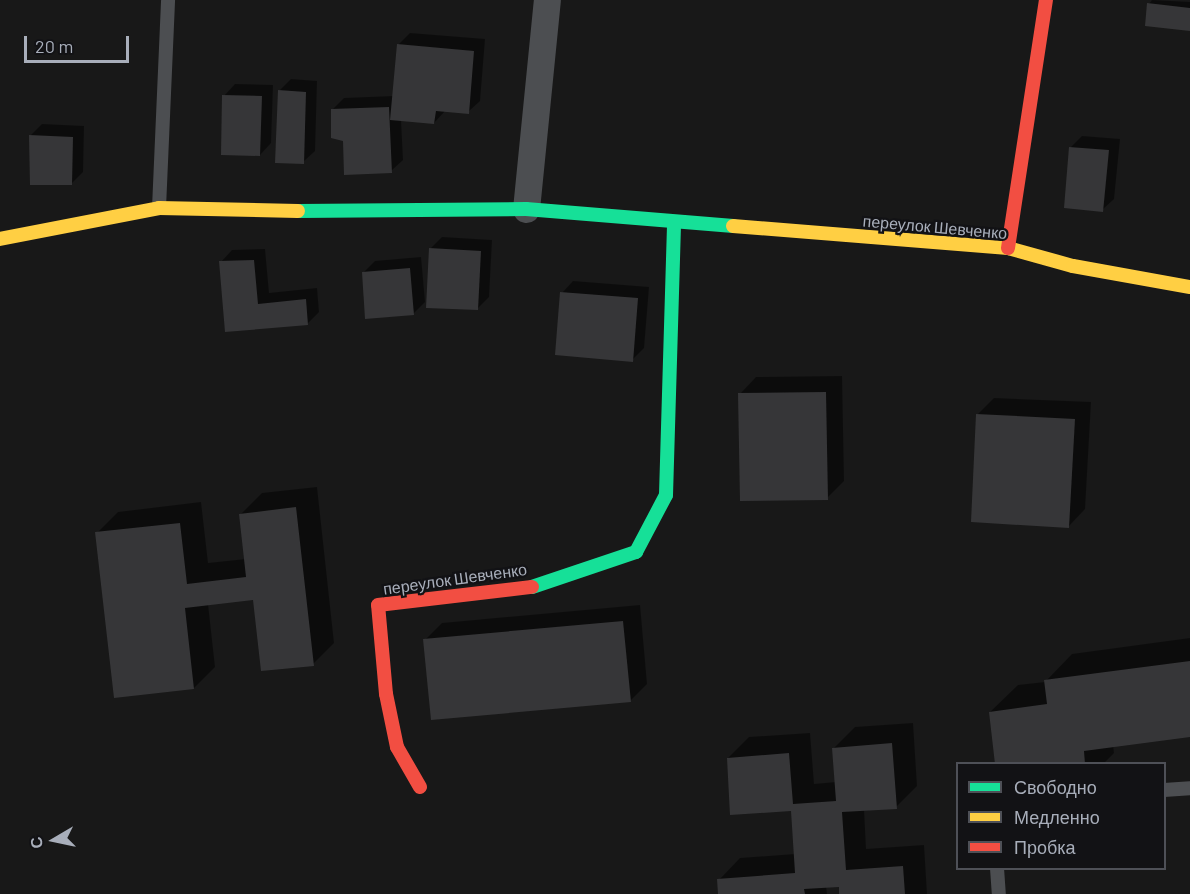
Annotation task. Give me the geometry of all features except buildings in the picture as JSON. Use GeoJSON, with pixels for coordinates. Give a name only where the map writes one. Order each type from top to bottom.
{"type":"FeatureCollection","features":[{"type":"Feature","properties":{"kind":"street"},"geometry":{"type":"LineString","coordinates":[[526,209],[547,0]]}},
{"type":"Feature","properties":{"kind":"street"},"geometry":{"type":"LineString","coordinates":[[1008,248],[1046,0]]}},
{"type":"Feature","properties":{"kind":"street","name":"переулок Шевченко"},"geometry":{"type":"LineString","coordinates":[[0,239],[159,208],[390,213],[526,209],[674,224],[1008,248],[1073,266],[1190,287]]}},
{"type":"Feature","properties":{"kind":"street","name":"переулок Шевченко"},"geometry":{"type":"LineString","coordinates":[[420,788],[397,747],[386,694],[378,605],[525,589],[636,552],[666,495],[674,224]]}},
{"type":"Feature","properties":{"kind":"lane"},"geometry":{"type":"LineString","coordinates":[[159,208],[168,0]]}},
{"type":"Feature","properties":{"kind":"lane"},"geometry":{"type":"LineString","coordinates":[[1166,790],[1190,788]]}},
{"type":"Feature","properties":{"kind":"lane"},"geometry":{"type":"LineString","coordinates":[[997,870],[999,894]]}},
{"type":"Feature","properties":{"kind":"traffic: fast"},"geometry":{"type":"LineString","coordinates":[[298,211],[526,209],[733,226]]}},
{"type":"Feature","properties":{"kind":"traffic: fast"},"geometry":{"type":"LineString","coordinates":[[532,587],[636,552],[666,495],[674,223]]}},
{"type":"Feature","properties":{"kind":"traffic: slow"},"geometry":{"type":"LineString","coordinates":[[0,239],[159,208],[298,211]]}},
{"type":"Feature","properties":{"kind":"traffic: slow"},"geometry":{"type":"LineString","coordinates":[[733,226],[1008,248],[1073,266],[1190,287]]}},
{"type":"Feature","properties":{"kind":"traffic: jam"},"geometry":{"type":"LineString","coordinates":[[1008,248],[1046,0]]}},
{"type":"Feature","properties":{"kind":"traffic: jam"},"geometry":{"type":"LineString","coordinates":[[420,787],[397,747],[386,694],[378,605],[532,587]]}}]}
